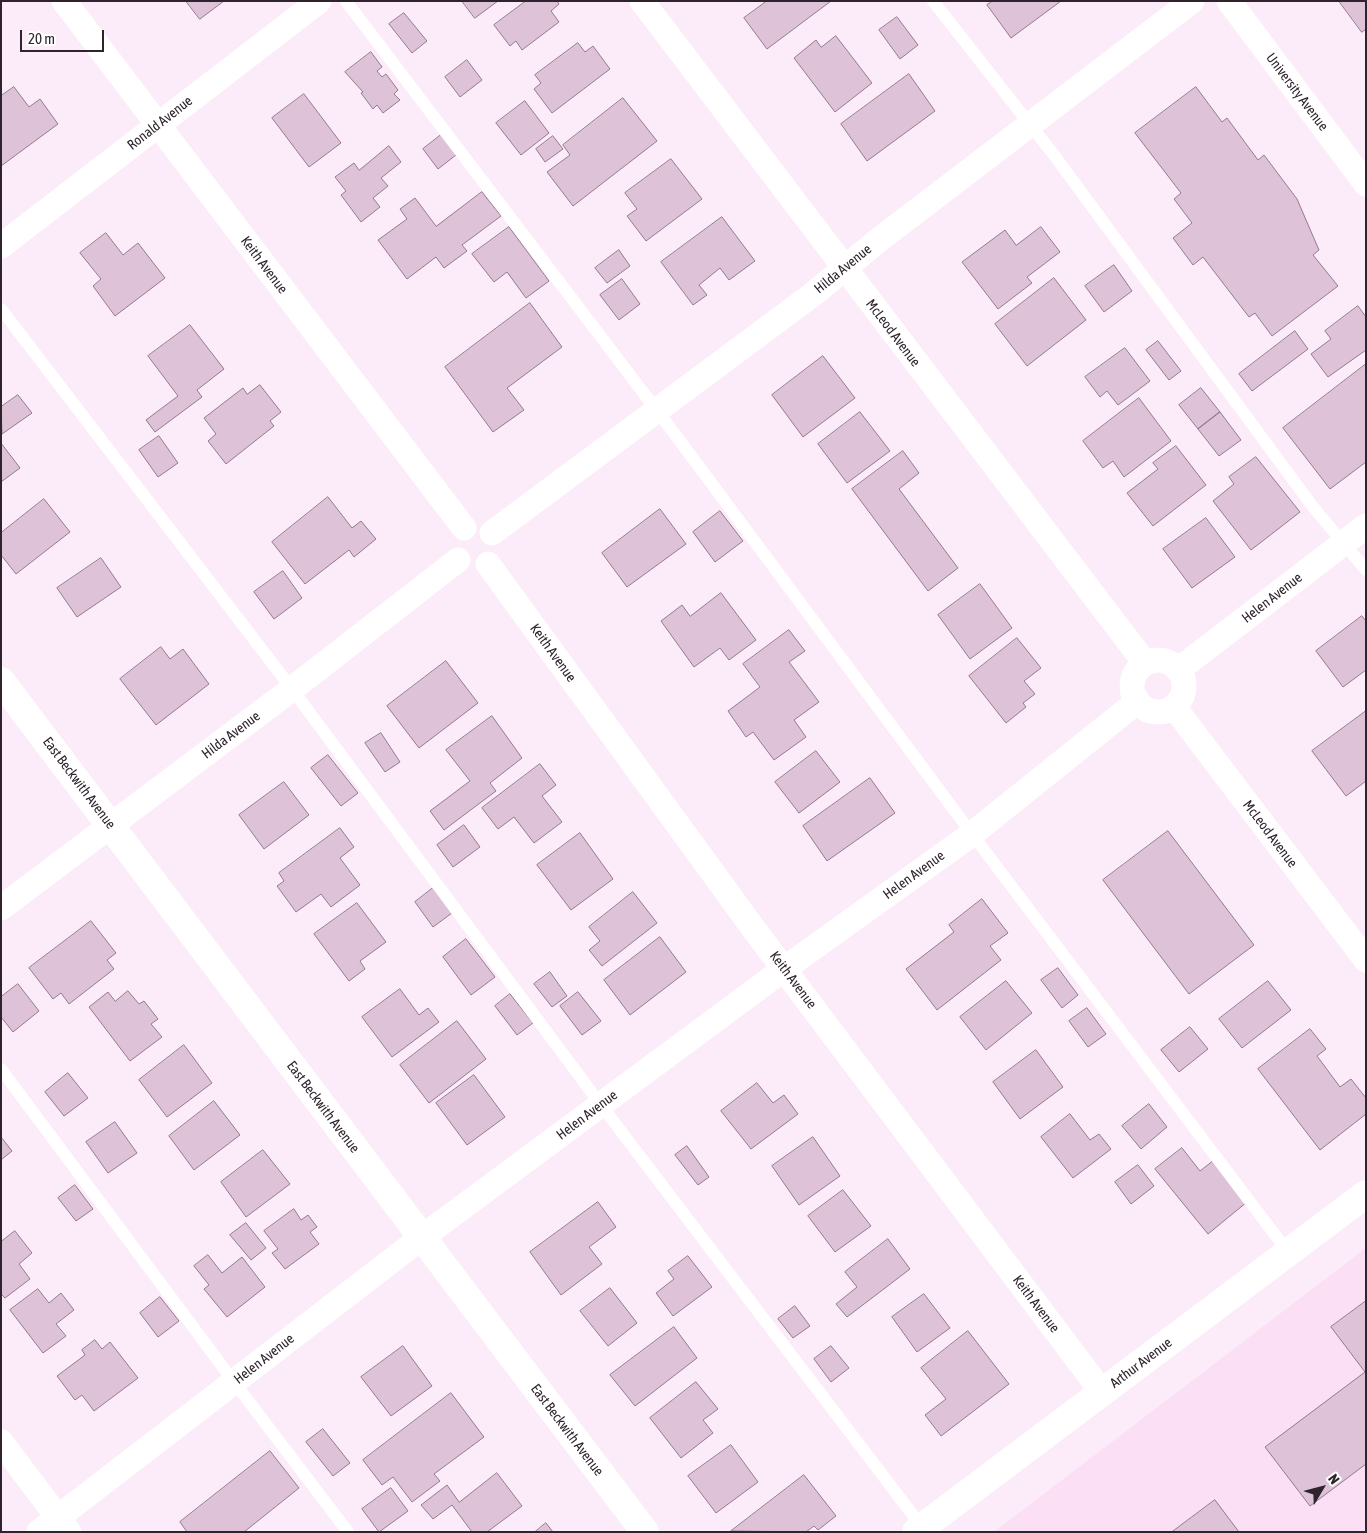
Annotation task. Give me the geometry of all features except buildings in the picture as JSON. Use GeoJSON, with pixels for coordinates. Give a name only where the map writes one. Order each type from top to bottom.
{"type":"FeatureCollection","features":[{"type":"Feature","properties":{"kind":"street","name":"Keith Avenue"},"geometry":{"type":"LineString","coordinates":[[64,1],[464,528]]}},
{"type":"Feature","properties":{"kind":"street","name":"Ronald Avenue"},"geometry":{"type":"LineString","coordinates":[[1,246],[319,1]]}},
{"type":"Feature","properties":{"kind":"street","name":"McLeod Avenue"},"geometry":{"type":"LineString","coordinates":[[642,1],[1145,663]]}},
{"type":"Feature","properties":{"kind":"street","name":"Hilda Avenue"},"geometry":{"type":"LineString","coordinates":[[492,534],[812,295],[844,268],[1192,1]]}},
{"type":"Feature","properties":{"kind":"street","name":"University Avenue"},"geometry":{"type":"LineString","coordinates":[[1229,1],[1366,184]]}},
{"type":"Feature","properties":{"kind":"street"},"geometry":{"type":"LineString","coordinates":[[477,525],[492,534],[496,545],[496,552],[488,564],[474,568],[467,567],[458,560],[454,545],[455,538],[464,528],[477,525]]}},
{"type":"Feature","properties":{"kind":"street","name":"Helen Avenue"},"geometry":{"type":"LineString","coordinates":[[1178,670],[1342,542],[1366,526]]}},
{"type":"Feature","properties":{"kind":"street","name":"Hilda Avenue"},"geometry":{"type":"LineString","coordinates":[[1,908],[292,689],[458,560]]}},
{"type":"Feature","properties":{"kind":"street","name":"Keith Avenue"},"geometry":{"type":"LineString","coordinates":[[488,564],[784,969],[1102,1392]]}},
{"type":"Feature","properties":{"kind":"street"},"geometry":{"type":"LineString","coordinates":[[1160,660],[1169,662],[1178,670],[1184,683],[1184,692],[1174,707],[1157,712],[1149,710],[1138,701],[1132,684],[1138,668],[1145,663],[1160,660]]}},
{"type":"Feature","properties":{"kind":"street","name":"East Beckwith Avenue"},"geometry":{"type":"LineString","coordinates":[[1,681],[645,1532]]}},
{"type":"Feature","properties":{"kind":"street","name":"Helen Avenue"},"geometry":{"type":"LineString","coordinates":[[55,1527],[234,1382],[422,1238],[784,969],[972,834],[1138,701]]}},
{"type":"Feature","properties":{"kind":"street","name":"McLeod Avenue"},"geometry":{"type":"LineString","coordinates":[[1174,707],[1366,960]]}},
{"type":"Feature","properties":{"kind":"street","name":"Arthur Avenue"},"geometry":{"type":"LineString","coordinates":[[919,1529],[1366,1194]]}},
{"type":"Feature","properties":{"kind":"street"},"geometry":{"type":"LineString","coordinates":[[1,1442],[55,1527]]}},
{"type":"Feature","properties":{"kind":"lane"},"geometry":{"type":"LineString","coordinates":[[346,1],[657,410],[972,834],[1288,1252]]}},
{"type":"Feature","properties":{"kind":"lane"},"geometry":{"type":"LineString","coordinates":[[933,1],[1054,155],[1313,507],[1366,570]]}},
{"type":"Feature","properties":{"kind":"lane"},"geometry":{"type":"LineString","coordinates":[[1,309],[292,689],[919,1529]]}},
{"type":"Feature","properties":{"kind":"lane"},"geometry":{"type":"LineString","coordinates":[[1,1068],[348,1532]]}},
{"type":"Feature","properties":{"kind":"shaded area"},"geometry":{"type":"Polygon","coordinates":[[[1366,1248],[1366,1532],[994,1532],[1366,1248]]]}}]}
